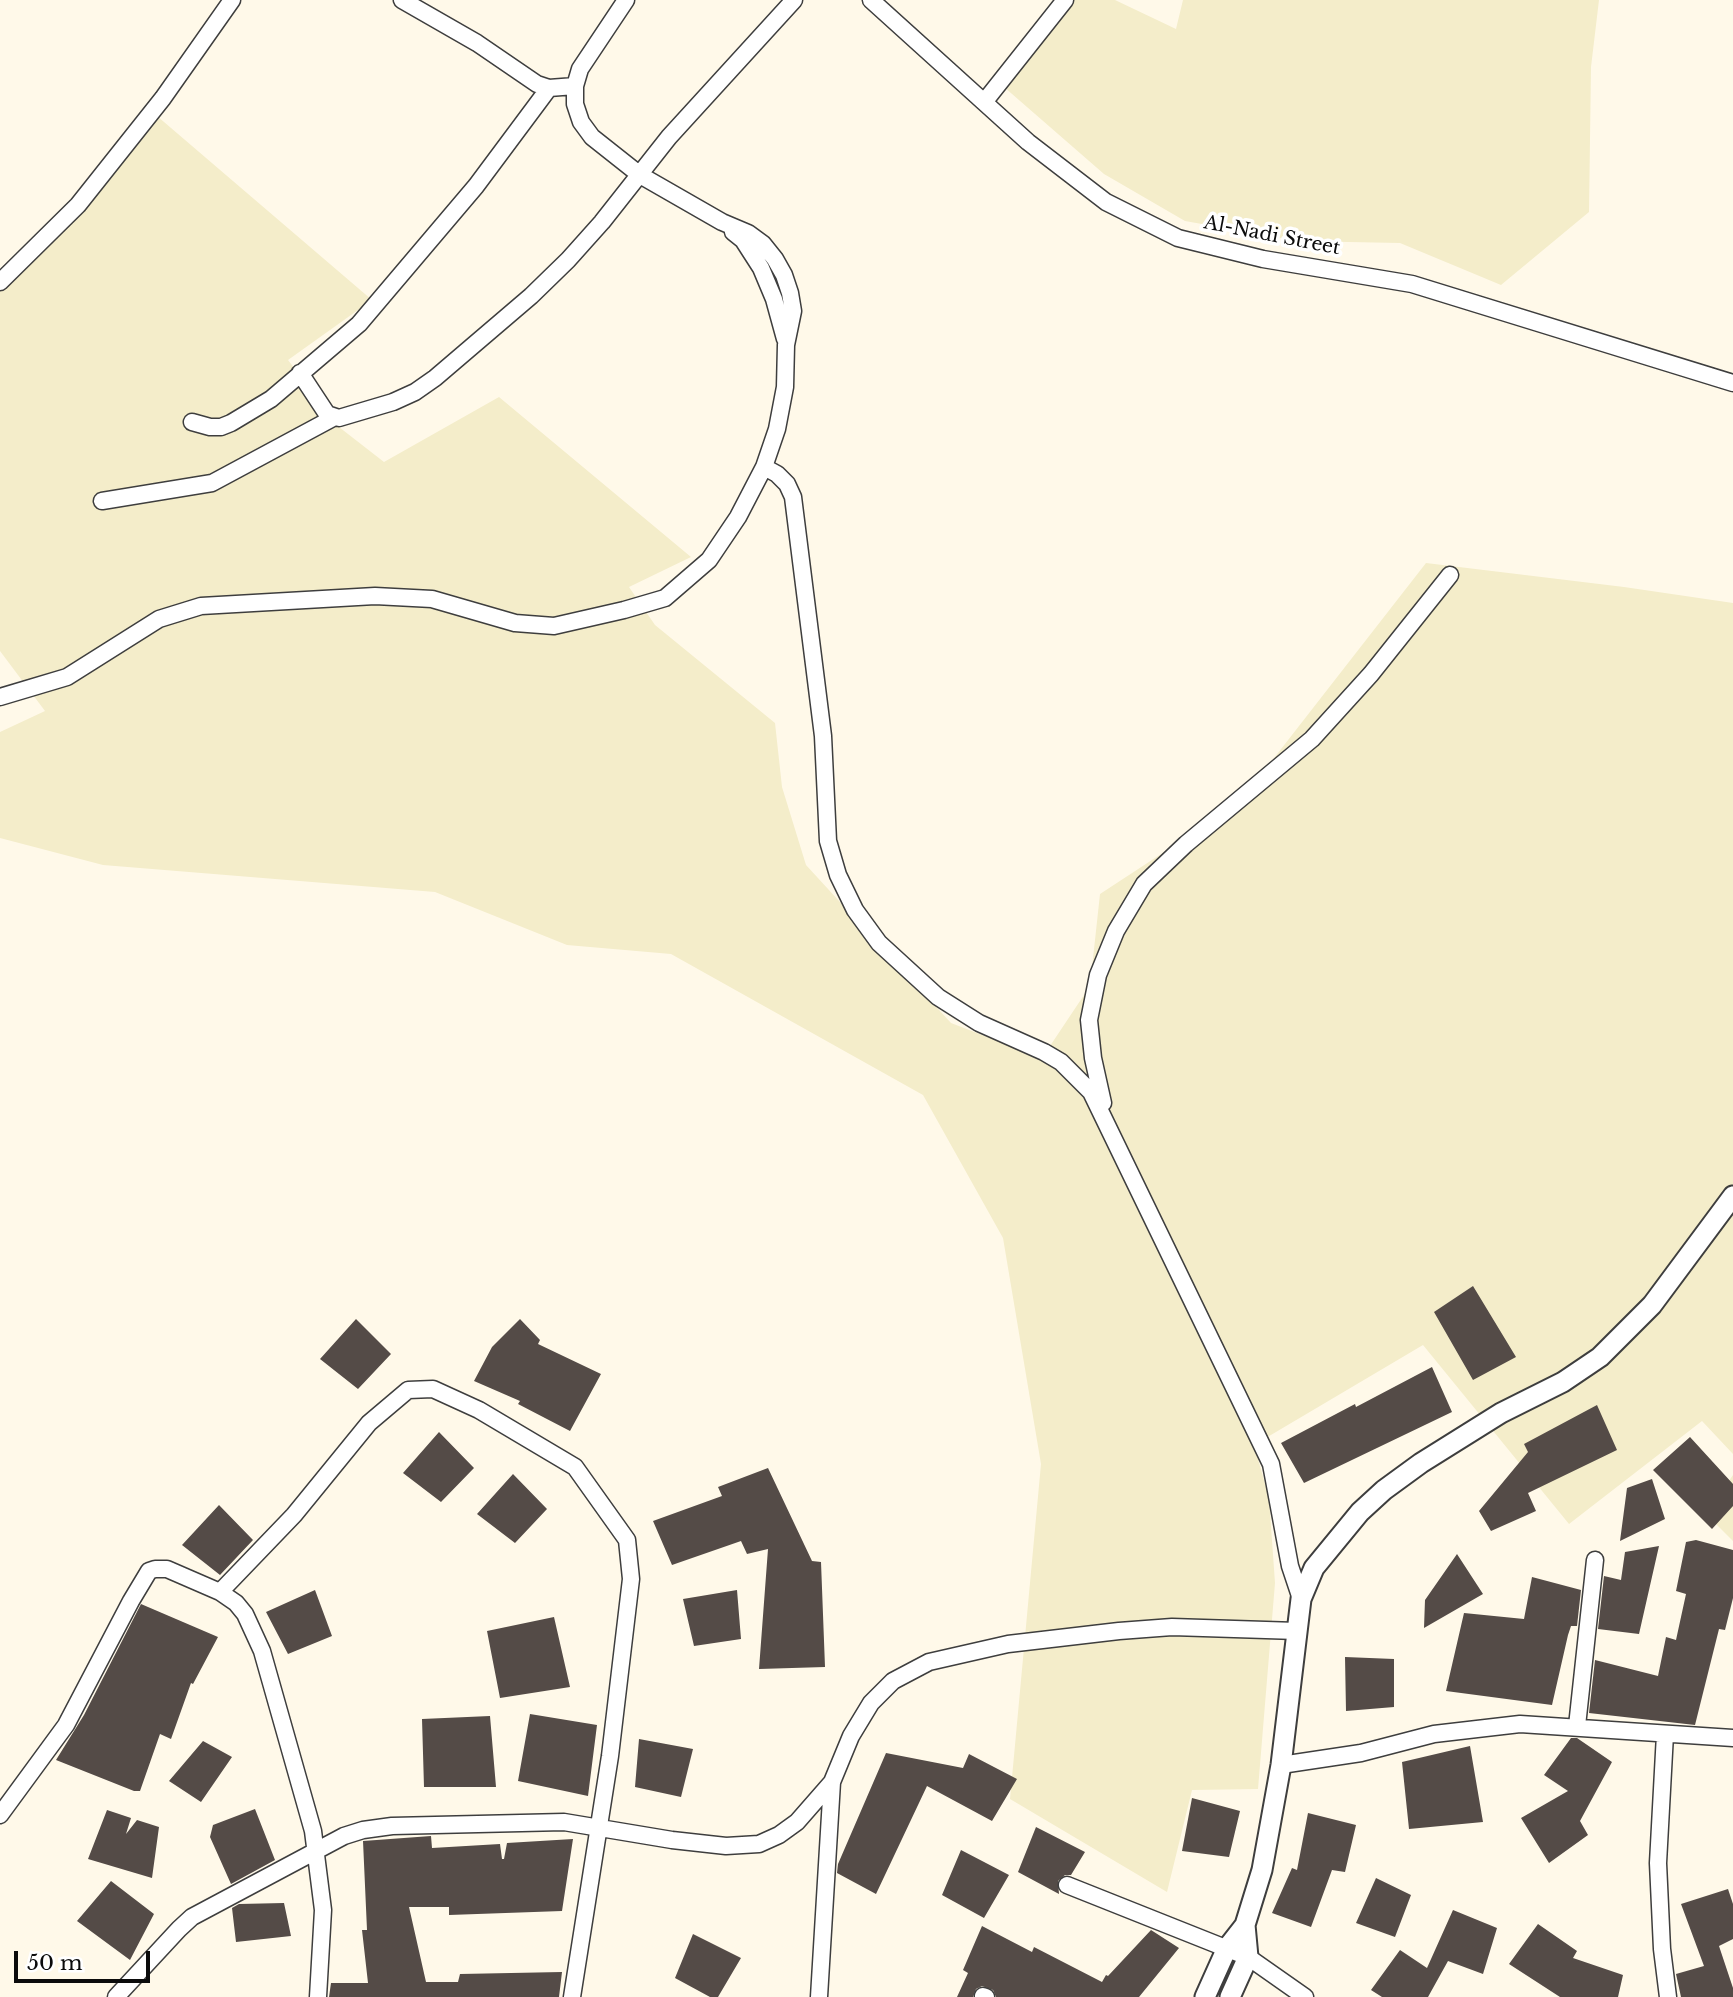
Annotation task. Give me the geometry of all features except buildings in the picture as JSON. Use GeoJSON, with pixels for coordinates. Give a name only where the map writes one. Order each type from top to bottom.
{"type":"FeatureCollection","features":[{"type":"Feature","properties":{"kind":"street"},"geometry":{"type":"LineString","coordinates":[[0,282],[78,205],[163,98],[232,0]]}},
{"type":"Feature","properties":{"kind":"street"},"geometry":{"type":"LineString","coordinates":[[402,0],[477,43],[537,84],[549,88],[575,86]]}},
{"type":"Feature","properties":{"kind":"street"},"geometry":{"type":"LineString","coordinates":[[0,697],[66,677],[159,619],[201,606],[398,597],[432,599],[514,622],[554,626],[624,610],[665,597],[709,560],[738,517],[764,467],[777,429],[785,387],[786,345],[774,299],[761,268],[743,240],[722,222],[640,174],[592,137],[581,122],[575,104],[575,86],[580,69],[626,0]]}},
{"type":"Feature","properties":{"kind":"street"},"geometry":{"type":"LineString","coordinates":[[102,502],[212,483],[333,418],[393,402],[415,392],[435,378],[531,296],[568,260],[602,222],[669,137],[794,0]]}},
{"type":"Feature","properties":{"kind":"street","name":"Al-Nadi Street"},"geometry":{"type":"LineString","coordinates":[[871,0],[1028,142],[1106,202],[1178,238],[1263,259],[1412,284],[1733,383]]}},
{"type":"Feature","properties":{"kind":"street"},"geometry":{"type":"LineString","coordinates":[[985,101],[1065,0]]}},
{"type":"Feature","properties":{"kind":"street"},"geometry":{"type":"LineString","coordinates":[[192,422],[210,427],[231,423],[271,399],[359,324],[476,186],[549,88]]}},
{"type":"Feature","properties":{"kind":"street"},"geometry":{"type":"LineString","coordinates":[[300,373],[322,408],[333,418]]}},
{"type":"Feature","properties":{"kind":"street"},"geometry":{"type":"LineString","coordinates":[[764,467],[782,479],[793,497],[823,736],[828,841],[838,875],[855,910],[879,943],[938,997],[979,1023],[1061,1062],[1091,1092],[1272,1464],[1290,1566],[1301,1599]]}},
{"type":"Feature","properties":{"kind":"street"},"geometry":{"type":"LineString","coordinates":[[1107,1122],[1093,1058],[1089,1020],[1098,975],[1116,931],[1144,884],[1186,844],[1312,739],[1371,674],[1450,575]]}},
{"type":"Feature","properties":{"kind":"street"},"geometry":{"type":"LineString","coordinates":[[1205,1997],[1227,1948],[1245,1925],[1262,1870],[1282,1765],[1301,1599],[1314,1568],[1360,1511],[1384,1490],[1421,1463],[1502,1413],[1563,1382],[1608,1349],[1652,1305],[1733,1196]]}},
{"type":"Feature","properties":{"kind":"street"},"geometry":{"type":"LineString","coordinates":[[220,1592],[294,1515],[369,1423],[408,1390],[433,1389],[479,1410],[575,1467],[627,1540],[631,1579],[600,1827],[572,1997]]}},
{"type":"Feature","properties":{"kind":"street"},"geometry":{"type":"LineString","coordinates":[[1577,1726],[1595,1560]]}},
{"type":"Feature","properties":{"kind":"street"},"geometry":{"type":"LineString","coordinates":[[0,1815],[66,1725],[149,1572],[167,1569],[220,1592],[236,1603],[245,1614],[262,1651],[317,1848],[323,1910],[318,1997]]}},
{"type":"Feature","properties":{"kind":"street"},"geometry":{"type":"LineString","coordinates":[[116,1997],[192,1917],[317,1848],[363,1830],[392,1826],[564,1822],[726,1846],[759,1844],[779,1835],[797,1822],[832,1782],[851,1736],[871,1703],[893,1681],[929,1662],[1008,1644],[1119,1631],[1172,1627],[1297,1631]]}},
{"type":"Feature","properties":{"kind":"street"},"geometry":{"type":"LineString","coordinates":[[1282,1765],[1361,1753],[1434,1734],[1485,1726],[1577,1726],[1733,1738]]}},
{"type":"Feature","properties":{"kind":"street"},"geometry":{"type":"LineString","coordinates":[[1665,1734],[1658,1863],[1662,1949],[1668,1997]]}},
{"type":"Feature","properties":{"kind":"street"},"geometry":{"type":"LineString","coordinates":[[819,1997],[832,1782]]}},
{"type":"Feature","properties":{"kind":"street"},"geometry":{"type":"LineString","coordinates":[[1067,1885],[1248,1957],[1305,1997]]}},
{"type":"Feature","properties":{"kind":"street"},"geometry":{"type":"LineString","coordinates":[[1230,1997],[1248,1957],[1245,1925]]}},
{"type":"Feature","properties":{"kind":"shaded area"},"geometry":{"type":"Polygon","coordinates":[[[1071,0],[1115,0],[1176,29],[1183,0],[1599,0],[1591,67],[1589,212],[1501,285],[1400,243],[1297,241],[1185,221],[1104,174],[1004,87],[1071,0]]]}},
{"type":"Feature","properties":{"kind":"shaded area"},"geometry":{"type":"Polygon","coordinates":[[[150,110],[372,300],[288,360],[339,427],[384,462],[499,397],[691,557],[629,587],[655,625],[775,723],[782,787],[806,865],[951,1023],[1042,1058],[1090,986],[1100,894],[1239,803],[1426,563],[1733,603],[1733,1454],[1702,1421],[1569,1524],[1423,1345],[1254,1445],[1269,1498],[1275,1583],[1258,1789],[1192,1790],[1167,1892],[1010,1799],[1041,1464],[1003,1238],[923,1095],[671,954],[567,945],[435,892],[103,865],[0,838],[0,732],[45,711],[0,651],[0,286],[150,110]]]}},
{"type":"Feature","properties":{"kind":"shaded area"},"geometry":{"type":"Polygon","coordinates":[[[1733,1475],[1733,1541],[1706,1514],[1733,1475]]]}}]}
